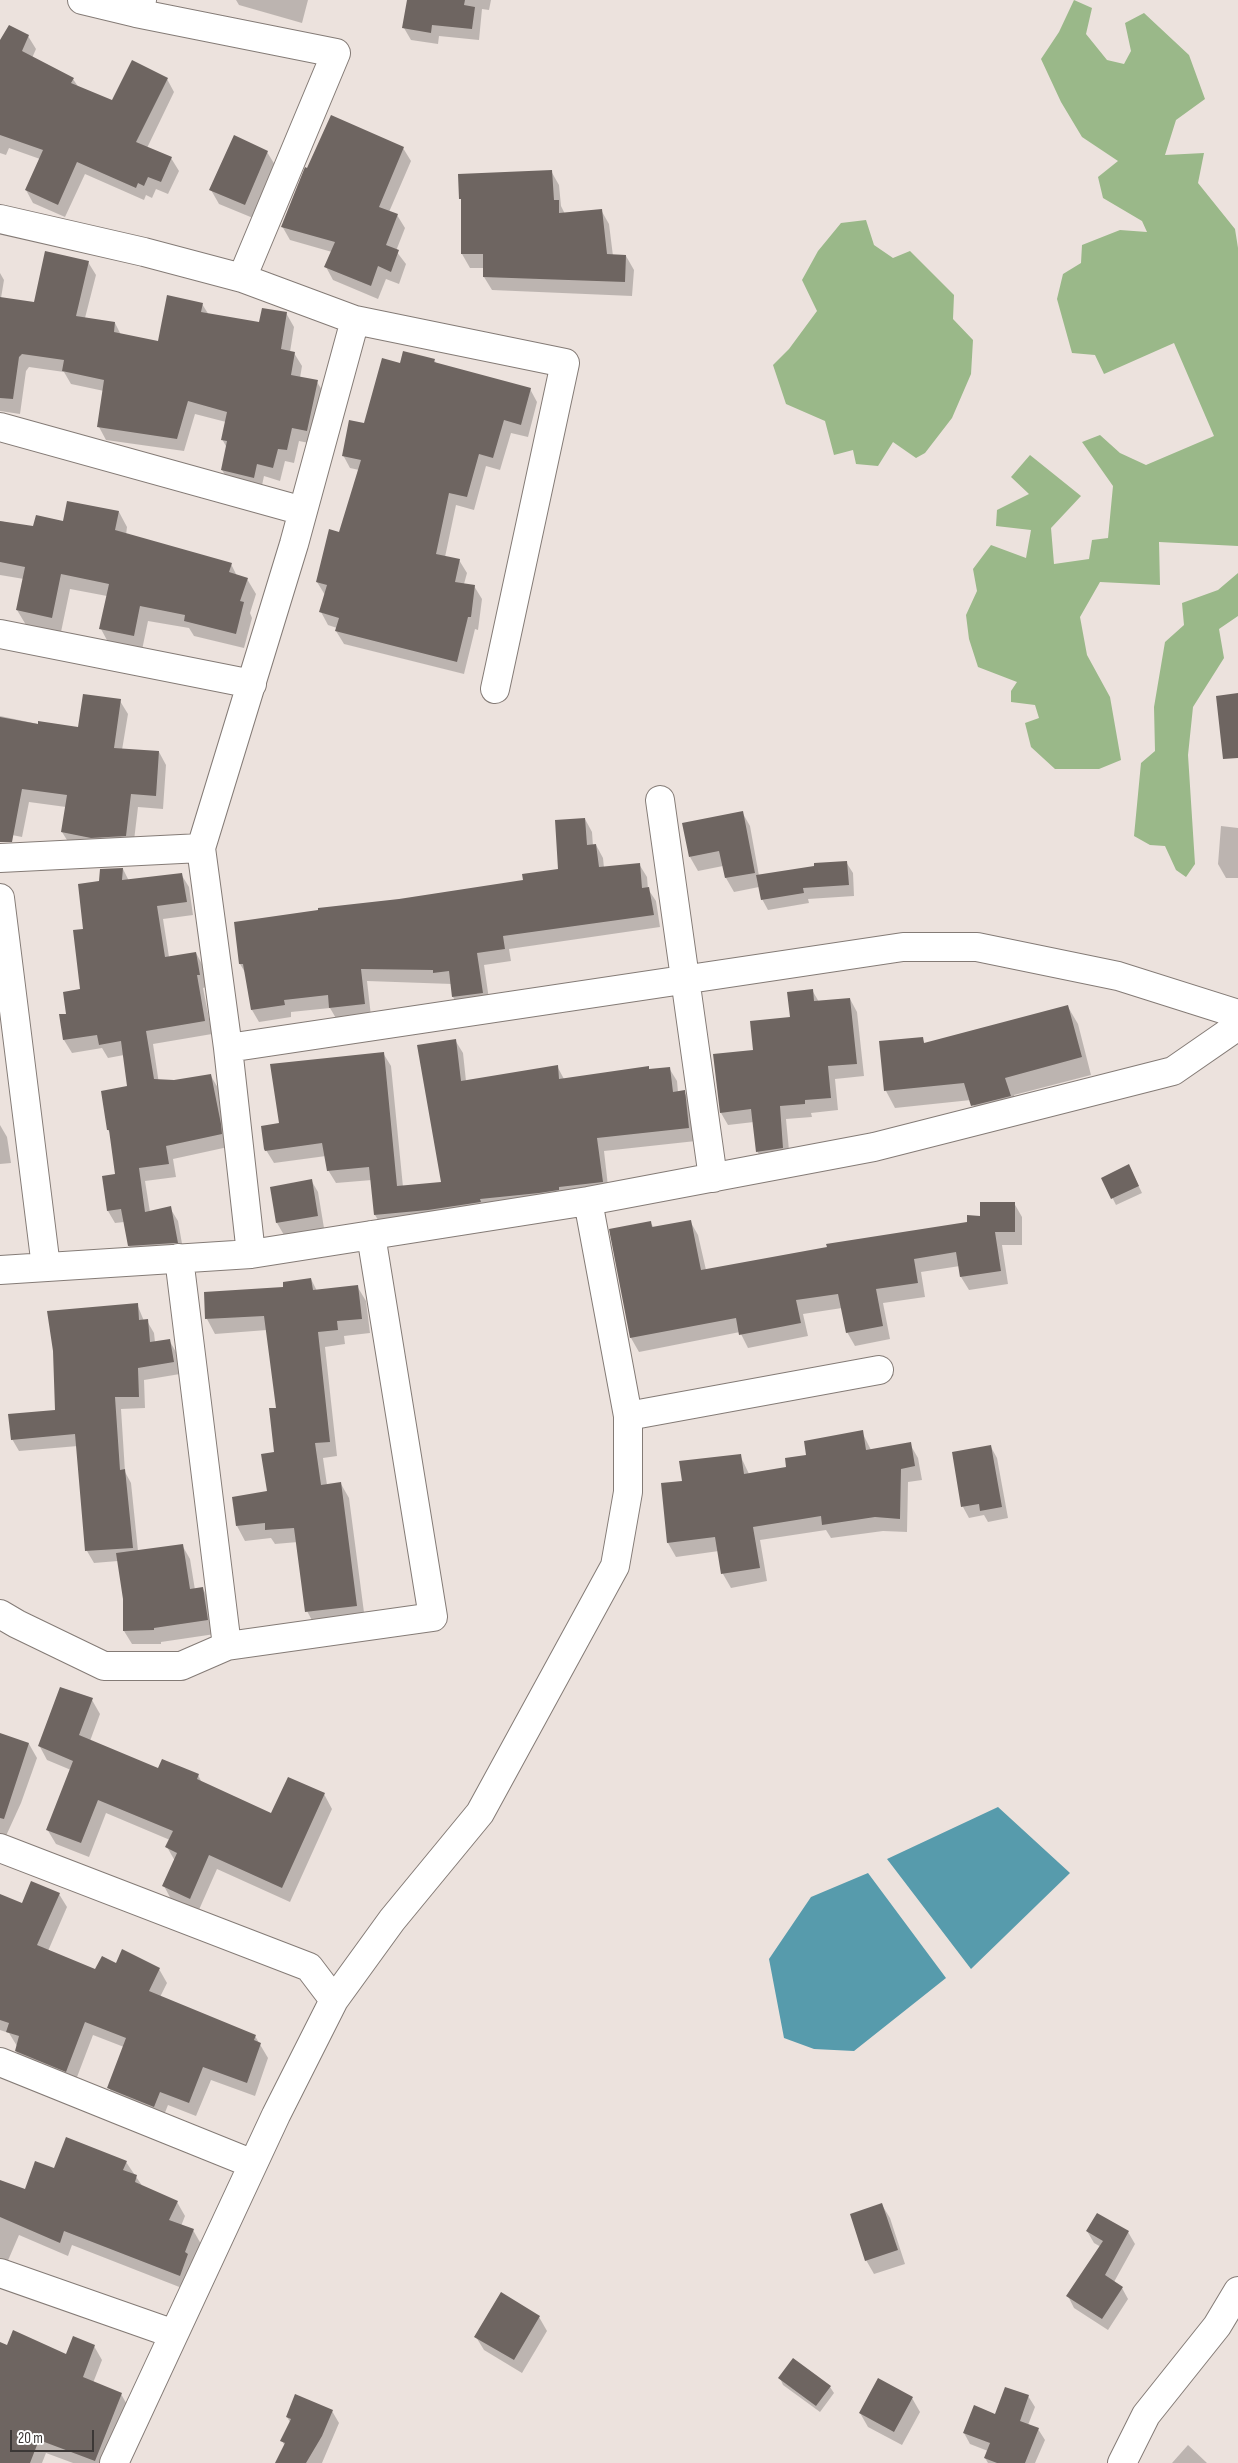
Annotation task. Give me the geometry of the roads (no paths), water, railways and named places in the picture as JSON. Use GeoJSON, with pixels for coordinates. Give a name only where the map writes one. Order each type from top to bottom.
{"type":"FeatureCollection","features":[{"type":"Feature","properties":{"kind":"street"},"geometry":{"type":"LineString","coordinates":[[82,0],[139,7],[336,53],[242,278]]}},
{"type":"Feature","properties":{"kind":"street"},"geometry":{"type":"LineString","coordinates":[[0,219],[144,252],[242,278],[355,320],[565,363],[495,689]]}},
{"type":"Feature","properties":{"kind":"street"},"geometry":{"type":"LineString","coordinates":[[251,1254],[228,1048],[201,848],[303,511],[355,320]]}},
{"type":"Feature","properties":{"kind":"street"},"geometry":{"type":"LineString","coordinates":[[0,427],[303,511]]}},
{"type":"Feature","properties":{"kind":"street"},"geometry":{"type":"LineString","coordinates":[[0,634],[252,684]]}},
{"type":"Feature","properties":{"kind":"street"},"geometry":{"type":"LineString","coordinates":[[660,800],[683,980],[713,1178]]}},
{"type":"Feature","properties":{"kind":"street"},"geometry":{"type":"LineString","coordinates":[[0,858],[201,848]]}},
{"type":"Feature","properties":{"kind":"street"},"geometry":{"type":"LineString","coordinates":[[0,898],[46,1267]]}},
{"type":"Feature","properties":{"kind":"street"},"geometry":{"type":"LineString","coordinates":[[228,1048],[903,947],[977,947],[1118,976],[1238,1014]]}},
{"type":"Feature","properties":{"kind":"street"},"geometry":{"type":"LineString","coordinates":[[0,1270],[251,1254],[588,1201],[874,1147],[1172,1072],[1238,1026]]}},
{"type":"Feature","properties":{"kind":"street"},"geometry":{"type":"LineString","coordinates":[[114,2463],[253,2164],[334,2000],[392,1920],[480,1813],[615,1566],[628,1492],[628,1416],[588,1201]]}},
{"type":"Feature","properties":{"kind":"street"},"geometry":{"type":"LineString","coordinates":[[0,1614],[104,1666],[181,1666],[228,1646],[433,1617],[371,1235]]}},
{"type":"Feature","properties":{"kind":"street"},"geometry":{"type":"LineString","coordinates":[[178,1258],[228,1646]]}},
{"type":"Feature","properties":{"kind":"street"},"geometry":{"type":"LineString","coordinates":[[628,1416],[880,1370]]}},
{"type":"Feature","properties":{"kind":"street"},"geometry":{"type":"LineString","coordinates":[[0,1848],[308,1967],[334,2000]]}},
{"type":"Feature","properties":{"kind":"street"},"geometry":{"type":"LineString","coordinates":[[0,2062],[253,2164]]}},
{"type":"Feature","properties":{"kind":"street"},"geometry":{"type":"LineString","coordinates":[[0,2273],[174,2334]]}},
{"type":"Feature","properties":{"kind":"street"},"geometry":{"type":"LineString","coordinates":[[1122,2463],[1146,2415],[1217,2326],[1238,2291]]}},
{"type":"Feature","properties":{"kind":"water"},"geometry":{"type":"Polygon","coordinates":[[[998,1807],[1070,1873],[971,1969],[887,1859],[998,1807]]]}},
{"type":"Feature","properties":{"kind":"water"},"geometry":{"type":"Polygon","coordinates":[[[868,1873],[946,1978],[854,2051],[814,2049],[784,2038],[769,1959],[811,1897],[868,1873]]]}}]}
